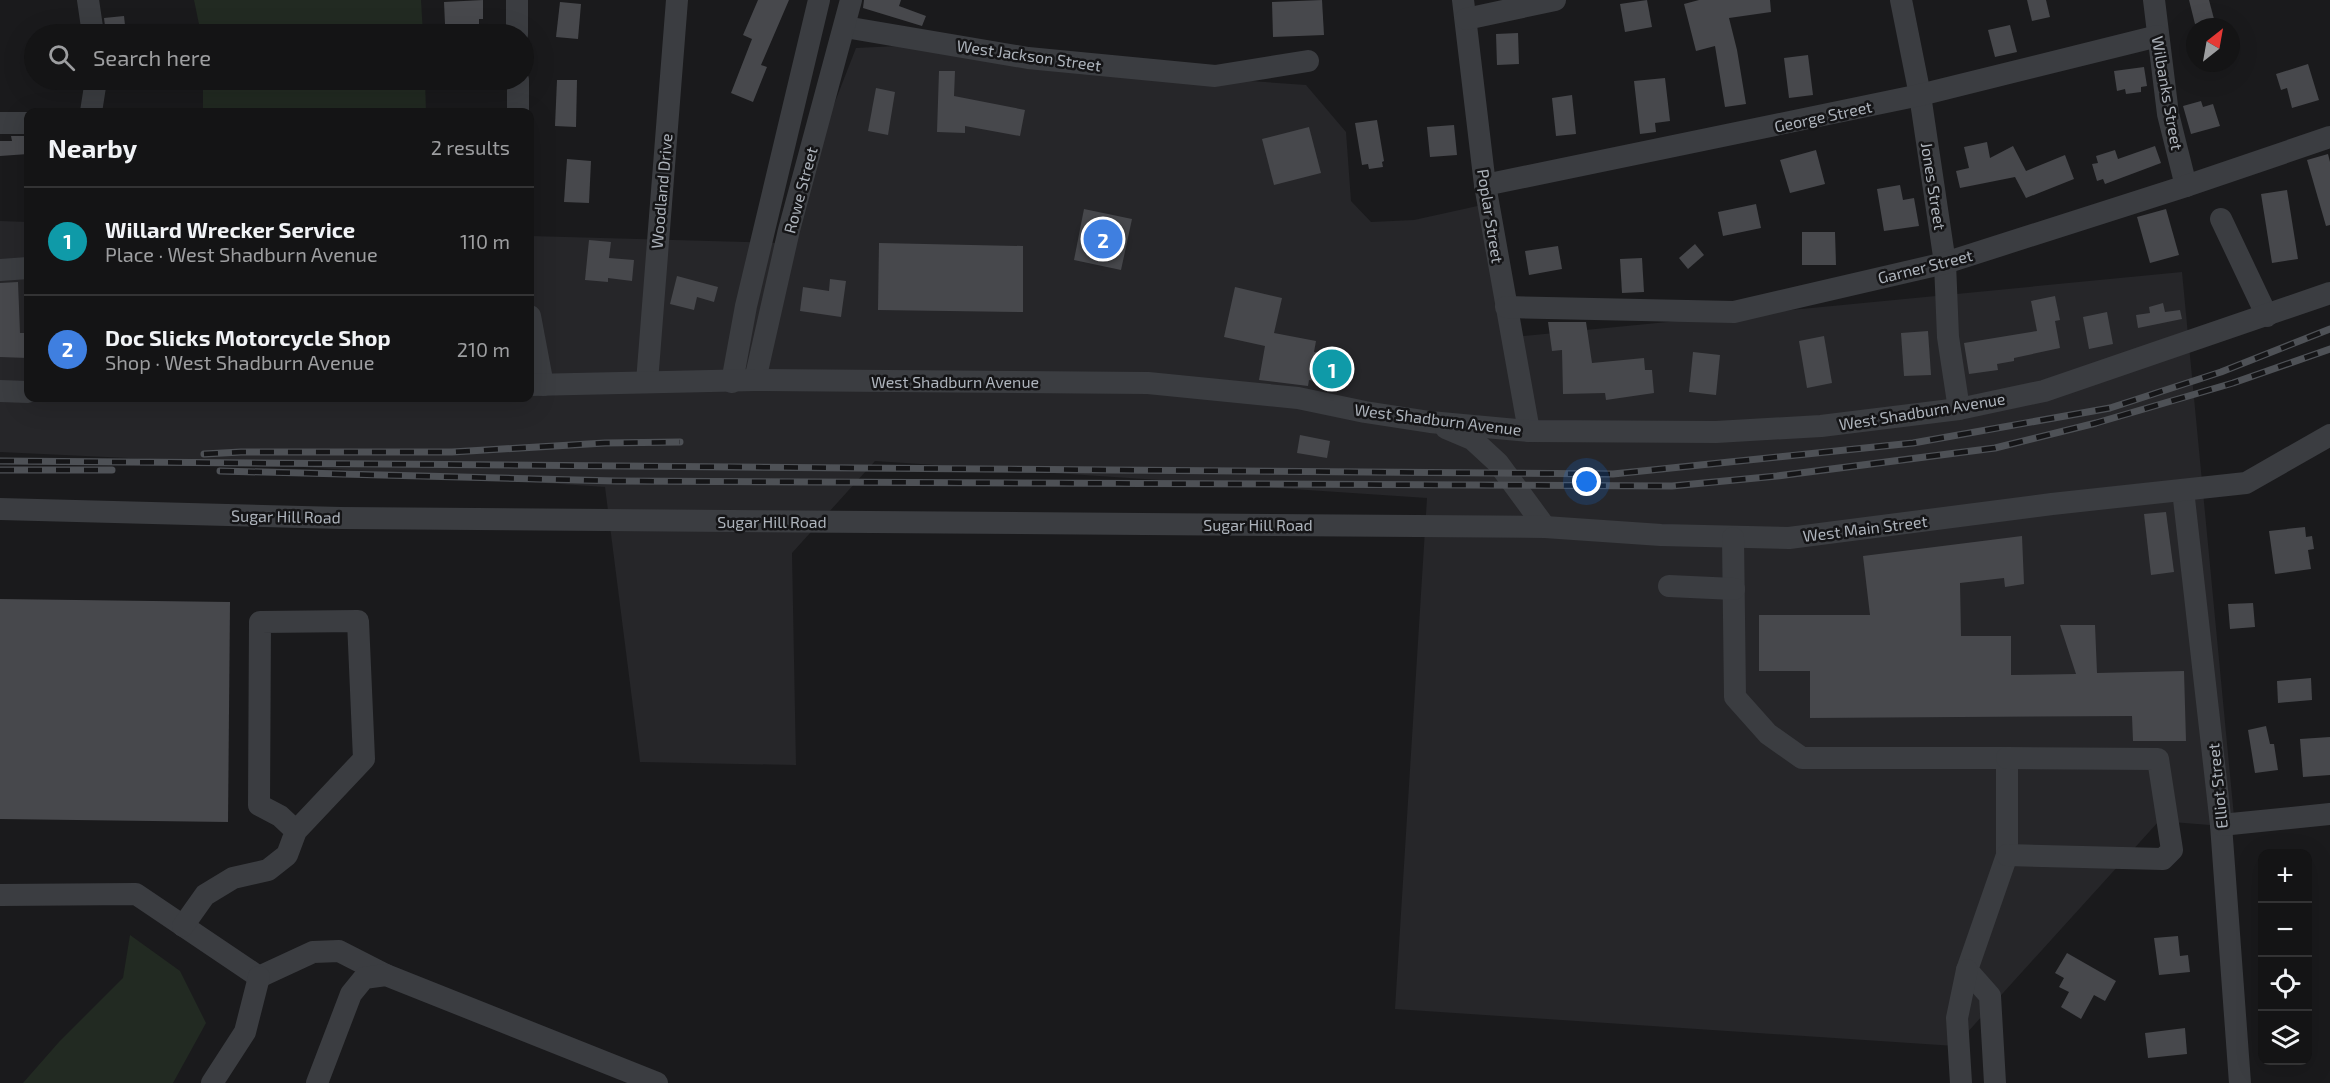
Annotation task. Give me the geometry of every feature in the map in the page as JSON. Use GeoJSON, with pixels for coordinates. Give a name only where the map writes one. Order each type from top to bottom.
{"type":"FeatureCollection","features":[{"type":"Feature","properties":{"kind":"street"},"geometry":{"type":"LineString","coordinates":[[88,0],[92,24]]}},
{"type":"Feature","properties":{"kind":"street"},"geometry":{"type":"LineString","coordinates":[[517,0],[517,24]]}},
{"type":"Feature","properties":{"kind":"street","name":"Woodland Drive"},"geometry":{"type":"LineString","coordinates":[[647,382],[677,0]]}},
{"type":"Feature","properties":{"kind":"street"},"geometry":{"type":"LineString","coordinates":[[732,382],[746,306],[819,0]]}},
{"type":"Feature","properties":{"kind":"street","name":"Rowe Street"},"geometry":{"type":"LineString","coordinates":[[755,380],[789,230],[851,0]]}},
{"type":"Feature","properties":{"kind":"street"},"geometry":{"type":"LineString","coordinates":[[1464,10],[1555,0]]}},
{"type":"Feature","properties":{"kind":"street","name":"Jones Street"},"geometry":{"type":"LineString","coordinates":[[1901,0],[1920,95],[1945,263],[1948,337],[1959,409]]}},
{"type":"Feature","properties":{"kind":"street","name":"Wilbanks Street"},"geometry":{"type":"LineString","coordinates":[[2154,0],[2168,114],[2186,186]]}},
{"type":"Feature","properties":{"kind":"street","name":"Poplar Street"},"geometry":{"type":"LineString","coordinates":[[1464,10],[1485,185],[1529,430]]}},
{"type":"Feature","properties":{"kind":"street","name":"West Jackson Street"},"geometry":{"type":"LineString","coordinates":[[845,27],[1028,58],[1215,76],[1308,61]]}},
{"type":"Feature","properties":{"kind":"street","name":"George Street"},"geometry":{"type":"LineString","coordinates":[[1485,185],[1920,95],[2158,36]]}},
{"type":"Feature","properties":{"kind":"street"},"geometry":{"type":"LineString","coordinates":[[91,108],[94,90]]}},
{"type":"Feature","properties":{"kind":"street"},"geometry":{"type":"LineString","coordinates":[[518,90],[518,108]]}},
{"type":"Feature","properties":{"kind":"street"},"geometry":{"type":"LineString","coordinates":[[0,123],[24,123]]}},
{"type":"Feature","properties":{"kind":"street","name":"Garner Street"},"geometry":{"type":"LineString","coordinates":[[1506,307],[1734,312],[1945,263],[2330,137]]}},
{"type":"Feature","properties":{"kind":"street"},"geometry":{"type":"LineString","coordinates":[[2221,219],[2267,316]]}},
{"type":"Feature","properties":{"kind":"street"},"geometry":{"type":"LineString","coordinates":[[0,270],[24,268]]}},
{"type":"Feature","properties":{"kind":"street","name":"West Shadburn Avenue"},"geometry":{"type":"LineString","coordinates":[[536,385],[755,380],[1148,383],[1298,398],[1430,422],[1529,430],[1716,432],[1821,426],[1959,409],[2044,391],[2330,293]]}},
{"type":"Feature","properties":{"kind":"street"},"geometry":{"type":"LineString","coordinates":[[534,362],[536,385]]}},
{"type":"Feature","properties":{"kind":"street"},"geometry":{"type":"LineString","coordinates":[[0,391],[24,392]]}},
{"type":"Feature","properties":{"kind":"street"},"geometry":{"type":"LineString","coordinates":[[1430,422],[1472,439],[1498,463],[1545,527]]}},
{"type":"Feature","properties":{"kind":"street","name":"West Main Street"},"geometry":{"type":"LineString","coordinates":[[1545,527],[1733,538],[1788,538],[2052,504],[2246,483],[2330,435]]}},
{"type":"Feature","properties":{"kind":"street","name":"Elliot Street"},"geometry":{"type":"LineString","coordinates":[[2183,490],[2222,825],[2240,1083]]}},
{"type":"Feature","properties":{"kind":"street","name":"Sugar Hill Road"},"geometry":{"type":"LineString","coordinates":[[0,509],[353,518],[1545,527]]}},
{"type":"Feature","properties":{"kind":"street"},"geometry":{"type":"LineString","coordinates":[[1733,538],[1735,698],[1768,734],[1802,758],[2158,759],[2172,850],[2163,859],[2007,855]]}},
{"type":"Feature","properties":{"kind":"street"},"geometry":{"type":"LineString","coordinates":[[1669,586],[1734,589]]}},
{"type":"Feature","properties":{"kind":"street"},"geometry":{"type":"LineString","coordinates":[[183,926],[205,896],[233,878],[268,870],[287,855],[296,831],[364,759],[358,621],[260,622],[259,806],[280,816],[296,831]]}},
{"type":"Feature","properties":{"kind":"street"},"geometry":{"type":"LineString","coordinates":[[1961,1083],[1957,1018],[1967,970],[2007,855],[2007,758]]}},
{"type":"Feature","properties":{"kind":"street"},"geometry":{"type":"LineString","coordinates":[[2222,825],[2330,814]]}},
{"type":"Feature","properties":{"kind":"street"},"geometry":{"type":"LineString","coordinates":[[0,895],[136,894],[259,977]]}},
{"type":"Feature","properties":{"kind":"street"},"geometry":{"type":"LineString","coordinates":[[259,977],[313,952],[339,951],[386,975],[657,1083]]}},
{"type":"Feature","properties":{"kind":"street"},"geometry":{"type":"LineString","coordinates":[[1967,970],[1990,996],[1995,1083]]}},
{"type":"Feature","properties":{"kind":"street"},"geometry":{"type":"LineString","coordinates":[[317,1083],[351,994],[364,978],[386,975]]}},
{"type":"Feature","properties":{"kind":"street"},"geometry":{"type":"LineString","coordinates":[[212,1083],[245,1032],[259,977]]}},
{"type":"Feature","properties":{"kind":"shaded area"},"geometry":{"type":"Polygon","coordinates":[[[194,0],[421,0],[422,24],[199,24],[194,0]]]}},
{"type":"Feature","properties":{"kind":"shaded area"},"geometry":{"type":"Polygon","coordinates":[[[898,46],[1056,67],[1306,85],[1346,132],[1351,201],[1371,222],[1414,220],[1482,205],[1514,337],[2182,272],[2235,827],[2159,821],[1955,1046],[1395,1009],[1427,498],[875,461],[792,553],[796,765],[640,762],[605,487],[258,464],[0,452],[0,221],[24,222],[24,402],[534,402],[534,236],[780,243],[856,48],[898,46]]]}},
{"type":"Feature","properties":{"kind":"shaded area"},"geometry":{"type":"Polygon","coordinates":[[[203,90],[425,90],[426,108],[203,108],[203,90]]]}},
{"type":"Feature","properties":{"kind":"shaded area"},"geometry":{"type":"Polygon","coordinates":[[[130,935],[180,971],[206,1023],[173,1083],[23,1083],[59,1042],[123,978],[130,935]]]}},
{"type":"Feature","properties":{"kind":"building"},"geometry":{"type":"Polygon","coordinates":[[[483,0],[483,19],[479,19],[479,24],[445,24],[444,2],[483,0]]]}},
{"type":"Feature","properties":{"kind":"building"},"geometry":{"type":"Polygon","coordinates":[[[758,0],[789,0],[761,65],[767,67],[753,102],[731,93],[752,39],[743,35],[758,0]]]}},
{"type":"Feature","properties":{"kind":"building"},"geometry":{"type":"Polygon","coordinates":[[[864,0],[901,0],[899,6],[926,16],[922,26],[863,8],[864,0]]]}},
{"type":"Feature","properties":{"kind":"building"},"geometry":{"type":"Polygon","coordinates":[[[1322,0],[1324,35],[1273,37],[1272,2],[1322,0]]]}},
{"type":"Feature","properties":{"kind":"building"},"geometry":{"type":"Polygon","coordinates":[[[1647,0],[1652,27],[1625,32],[1620,4],[1647,0]]]}},
{"type":"Feature","properties":{"kind":"building"},"geometry":{"type":"Polygon","coordinates":[[[1699,0],[1770,0],[1771,12],[1729,18],[1746,104],[1725,107],[1715,46],[1696,51],[1684,4],[1699,0]]]}},
{"type":"Feature","properties":{"kind":"building"},"geometry":{"type":"Polygon","coordinates":[[[2027,0],[2046,0],[2050,17],[2032,21],[2027,0]]]}},
{"type":"Feature","properties":{"kind":"building"},"geometry":{"type":"Polygon","coordinates":[[[2189,0],[2209,0],[2214,18],[2194,18],[2189,0]]]}},
{"type":"Feature","properties":{"kind":"building"},"geometry":{"type":"Polygon","coordinates":[[[560,2],[581,4],[578,39],[556,37],[560,2]]]}},
{"type":"Feature","properties":{"kind":"building"},"geometry":{"type":"Polygon","coordinates":[[[124,16],[125,24],[105,24],[104,18],[124,16]]]}},
{"type":"Feature","properties":{"kind":"building"},"geometry":{"type":"Polygon","coordinates":[[[2010,25],[2017,52],[1995,57],[1988,30],[2010,25]]]}},
{"type":"Feature","properties":{"kind":"building"},"geometry":{"type":"Polygon","coordinates":[[[1518,33],[1519,64],[1497,65],[1496,34],[1518,33]]]}},
{"type":"Feature","properties":{"kind":"building"},"geometry":{"type":"Polygon","coordinates":[[[1808,55],[1813,95],[1789,98],[1784,58],[1808,55]]]}},
{"type":"Feature","properties":{"kind":"building"},"geometry":{"type":"Polygon","coordinates":[[[2308,64],[2319,100],[2292,108],[2287,88],[2281,90],[2276,74],[2308,64]]]}},
{"type":"Feature","properties":{"kind":"building"},"geometry":{"type":"Polygon","coordinates":[[[2144,67],[2147,86],[2141,87],[2141,92],[2126,94],[2125,89],[2117,91],[2114,71],[2144,67]]]}},
{"type":"Feature","properties":{"kind":"building"},"geometry":{"type":"Polygon","coordinates":[[[939,71],[955,71],[954,96],[1025,110],[1020,136],[965,126],[965,133],[937,132],[939,71]]]}},
{"type":"Feature","properties":{"kind":"building"},"geometry":{"type":"Polygon","coordinates":[[[1665,78],[1670,121],[1655,123],[1656,132],[1640,134],[1634,81],[1665,78]]]}},
{"type":"Feature","properties":{"kind":"building"},"geometry":{"type":"Polygon","coordinates":[[[557,80],[577,80],[576,127],[555,126],[557,80]]]}},
{"type":"Feature","properties":{"kind":"building"},"geometry":{"type":"Polygon","coordinates":[[[876,88],[895,92],[888,135],[868,131],[876,88]]]}},
{"type":"Feature","properties":{"kind":"building"},"geometry":{"type":"Polygon","coordinates":[[[1572,95],[1576,134],[1556,136],[1552,98],[1572,95]]]}},
{"type":"Feature","properties":{"kind":"building"},"geometry":{"type":"Polygon","coordinates":[[[2201,101],[2203,107],[2213,104],[2220,126],[2191,134],[2183,106],[2201,101]]]}},
{"type":"Feature","properties":{"kind":"building"},"geometry":{"type":"Polygon","coordinates":[[[1377,120],[1384,161],[1382,162],[1383,167],[1369,169],[1368,164],[1362,165],[1355,123],[1377,120]]]}},
{"type":"Feature","properties":{"kind":"building"},"geometry":{"type":"Polygon","coordinates":[[[1454,125],[1457,155],[1430,157],[1427,127],[1454,125]]]}},
{"type":"Feature","properties":{"kind":"building"},"geometry":{"type":"Polygon","coordinates":[[[1309,127],[1321,173],[1274,185],[1262,139],[1309,127]]]}},
{"type":"Feature","properties":{"kind":"building"},"geometry":{"type":"Polygon","coordinates":[[[11,136],[24,136],[24,154],[0,156],[0,141],[12,141],[11,136]]]}},
{"type":"Feature","properties":{"kind":"building"},"geometry":{"type":"Polygon","coordinates":[[[1987,142],[1990,158],[2013,146],[2026,171],[2065,155],[2074,179],[2026,198],[2015,177],[1960,188],[1956,171],[1969,168],[1964,147],[1987,142]]]}},
{"type":"Feature","properties":{"kind":"building"},"geometry":{"type":"Polygon","coordinates":[[[2155,146],[2161,163],[2105,184],[2103,179],[2097,181],[2092,164],[2098,163],[2096,156],[2115,150],[2118,159],[2155,146]]]}},
{"type":"Feature","properties":{"kind":"building"},"geometry":{"type":"Polygon","coordinates":[[[1816,150],[1825,184],[1790,193],[1780,160],[1816,150]]]}},
{"type":"Feature","properties":{"kind":"building"},"geometry":{"type":"Polygon","coordinates":[[[2328,154],[2330,225],[2326,226],[2307,160],[2328,154]]]}},
{"type":"Feature","properties":{"kind":"building"},"geometry":{"type":"Polygon","coordinates":[[[567,159],[591,161],[589,203],[564,202],[567,159]]]}},
{"type":"Feature","properties":{"kind":"building"},"geometry":{"type":"Polygon","coordinates":[[[1900,185],[1903,200],[1914,198],[1919,226],[1884,231],[1877,189],[1900,185]]]}},
{"type":"Feature","properties":{"kind":"building"},"geometry":{"type":"Polygon","coordinates":[[[2287,190],[2298,259],[2272,263],[2261,194],[2287,190]]]}},
{"type":"Feature","properties":{"kind":"building"},"geometry":{"type":"Polygon","coordinates":[[[1756,204],[1761,228],[1723,236],[1718,212],[1756,204]]]}},
{"type":"Feature","properties":{"kind":"building"},"geometry":{"type":"Polygon","coordinates":[[[1084,209],[1132,219],[1121,270],[1074,260],[1084,209]]]}},
{"type":"Feature","properties":{"kind":"building"},"geometry":{"type":"Polygon","coordinates":[[[2166,209],[2179,255],[2150,263],[2137,217],[2166,209]]]}},
{"type":"Feature","properties":{"kind":"building"},"geometry":{"type":"Polygon","coordinates":[[[1802,232],[1835,232],[1836,265],[1802,265],[1802,232]]]}},
{"type":"Feature","properties":{"kind":"building"},"geometry":{"type":"Polygon","coordinates":[[[589,240],[611,242],[609,258],[634,260],[632,281],[608,278],[608,282],[585,280],[589,240]]]}},
{"type":"Feature","properties":{"kind":"building"},"geometry":{"type":"Polygon","coordinates":[[[879,243],[1023,246],[1023,312],[878,310],[879,243]]]}},
{"type":"Feature","properties":{"kind":"building"},"geometry":{"type":"Polygon","coordinates":[[[1695,244],[1704,255],[1688,269],[1679,258],[1695,244]]]}},
{"type":"Feature","properties":{"kind":"building"},"geometry":{"type":"Polygon","coordinates":[[[1558,246],[1562,269],[1529,275],[1525,251],[1558,246]]]}},
{"type":"Feature","properties":{"kind":"building"},"geometry":{"type":"Polygon","coordinates":[[[1642,258],[1644,292],[1622,293],[1620,259],[1642,258]]]}},
{"type":"Feature","properties":{"kind":"building"},"geometry":{"type":"Polygon","coordinates":[[[677,276],[718,287],[714,302],[697,297],[694,310],[670,304],[677,276]]]}},
{"type":"Feature","properties":{"kind":"building"},"geometry":{"type":"Polygon","coordinates":[[[830,279],[846,281],[841,317],[800,311],[803,287],[829,291],[830,279]]]}},
{"type":"Feature","properties":{"kind":"building"},"geometry":{"type":"Polygon","coordinates":[[[18,282],[20,333],[24,333],[24,358],[0,357],[0,283],[18,282]]]}},
{"type":"Feature","properties":{"kind":"building"},"geometry":{"type":"Polygon","coordinates":[[[1235,287],[1282,298],[1274,333],[1316,341],[1314,352],[1349,358],[1345,386],[1309,380],[1308,386],[1259,380],[1265,346],[1224,337],[1235,287]]]}},
{"type":"Feature","properties":{"kind":"building"},"geometry":{"type":"Polygon","coordinates":[[[2055,296],[2060,320],[2055,321],[2060,348],[1997,364],[1998,370],[1969,374],[1964,343],[2037,331],[2031,301],[2055,296]]]}},
{"type":"Feature","properties":{"kind":"building"},"geometry":{"type":"Polygon","coordinates":[[[2163,303],[2165,312],[2180,310],[2182,319],[2138,328],[2136,315],[2150,313],[2149,307],[2163,303]]]}},
{"type":"Feature","properties":{"kind":"building"},"geometry":{"type":"Polygon","coordinates":[[[2107,312],[2113,344],[2089,349],[2083,317],[2107,312]]]}},
{"type":"Feature","properties":{"kind":"building"},"geometry":{"type":"Polygon","coordinates":[[[1548,322],[1586,322],[1592,363],[1644,358],[1645,370],[1652,370],[1654,393],[1606,400],[1605,393],[1563,394],[1562,350],[1552,351],[1548,322]]]}},
{"type":"Feature","properties":{"kind":"building"},"geometry":{"type":"Polygon","coordinates":[[[1928,331],[1931,375],[1904,376],[1901,333],[1928,331]]]}},
{"type":"Feature","properties":{"kind":"building"},"geometry":{"type":"Polygon","coordinates":[[[1824,336],[1832,383],[1807,388],[1799,341],[1824,336]]]}},
{"type":"Feature","properties":{"kind":"building"},"geometry":{"type":"Polygon","coordinates":[[[1693,352],[1720,355],[1716,395],[1689,392],[1693,352]]]}},
{"type":"Feature","properties":{"kind":"building"},"geometry":{"type":"Polygon","coordinates":[[[1300,435],[1330,441],[1327,458],[1297,453],[1300,435]]]}},
{"type":"Feature","properties":{"kind":"building"},"geometry":{"type":"Polygon","coordinates":[[[2166,512],[2174,572],[2151,575],[2144,514],[2166,512]]]}},
{"type":"Feature","properties":{"kind":"building"},"geometry":{"type":"Polygon","coordinates":[[[2305,527],[2306,537],[2312,536],[2314,549],[2308,550],[2311,569],[2275,574],[2269,531],[2305,527]]]}},
{"type":"Feature","properties":{"kind":"building"},"geometry":{"type":"Polygon","coordinates":[[[2022,536],[2024,584],[2005,587],[2004,578],[1960,583],[1961,636],[2011,636],[2011,675],[2076,674],[2060,625],[2095,625],[2097,673],[2184,671],[2186,741],[2133,741],[2132,716],[1810,718],[1810,671],[1759,671],[1759,615],[1870,615],[1863,556],[2022,536]]]}},
{"type":"Feature","properties":{"kind":"building"},"geometry":{"type":"Polygon","coordinates":[[[0,599],[230,602],[228,822],[0,819],[0,599]]]}},
{"type":"Feature","properties":{"kind":"building"},"geometry":{"type":"Polygon","coordinates":[[[2253,603],[2255,627],[2230,629],[2228,604],[2253,603]]]}},
{"type":"Feature","properties":{"kind":"building"},"geometry":{"type":"Polygon","coordinates":[[[2311,678],[2312,700],[2278,703],[2277,681],[2311,678]]]}},
{"type":"Feature","properties":{"kind":"building"},"geometry":{"type":"Polygon","coordinates":[[[2266,726],[2270,744],[2274,744],[2278,770],[2255,773],[2248,730],[2266,726]]]}},
{"type":"Feature","properties":{"kind":"building"},"geometry":{"type":"Polygon","coordinates":[[[2330,737],[2330,775],[2303,777],[2300,739],[2330,737]]]}},
{"type":"Feature","properties":{"kind":"building"},"geometry":{"type":"Polygon","coordinates":[[[2178,936],[2180,956],[2188,955],[2190,972],[2159,975],[2154,938],[2178,936]]]}},
{"type":"Feature","properties":{"kind":"building"},"geometry":{"type":"Polygon","coordinates":[[[2067,953],[2116,981],[2105,1001],[2094,995],[2081,1019],[2061,1007],[2069,992],[2059,987],[2064,978],[2055,973],[2067,953]]]}},
{"type":"Feature","properties":{"kind":"building"},"geometry":{"type":"Polygon","coordinates":[[[2185,1028],[2187,1054],[2148,1058],[2145,1033],[2185,1028]]]}},
{"type":"Feature","properties":{"kind":"railway"},"geometry":{"type":"LineString","coordinates":[[0,461],[1613,474],[1913,443],[2110,408],[2221,372],[2330,329]]}},
{"type":"Feature","properties":{"kind":"railway"},"geometry":{"type":"LineString","coordinates":[[220,471],[616,481],[1672,486],[1777,476],[1995,448],[2096,423],[2233,383],[2330,349]]}},
{"type":"Feature","properties":{"kind":"railway"},"geometry":{"type":"LineString","coordinates":[[204,454],[452,452],[605,443],[680,442]]}},
{"type":"Feature","properties":{"kind":"railway"},"geometry":{"type":"LineString","coordinates":[[0,470],[112,470]]}},
{"type":"Feature","properties":{"kind":"place","name":"Doc Slicks Motorcycle Shop"},"geometry":{"type":"Point","coordinates":[1103,239]}},
{"type":"Feature","properties":{"kind":"place","name":"Willard Wrecker Service"},"geometry":{"type":"Point","coordinates":[1332,369]}}]}
